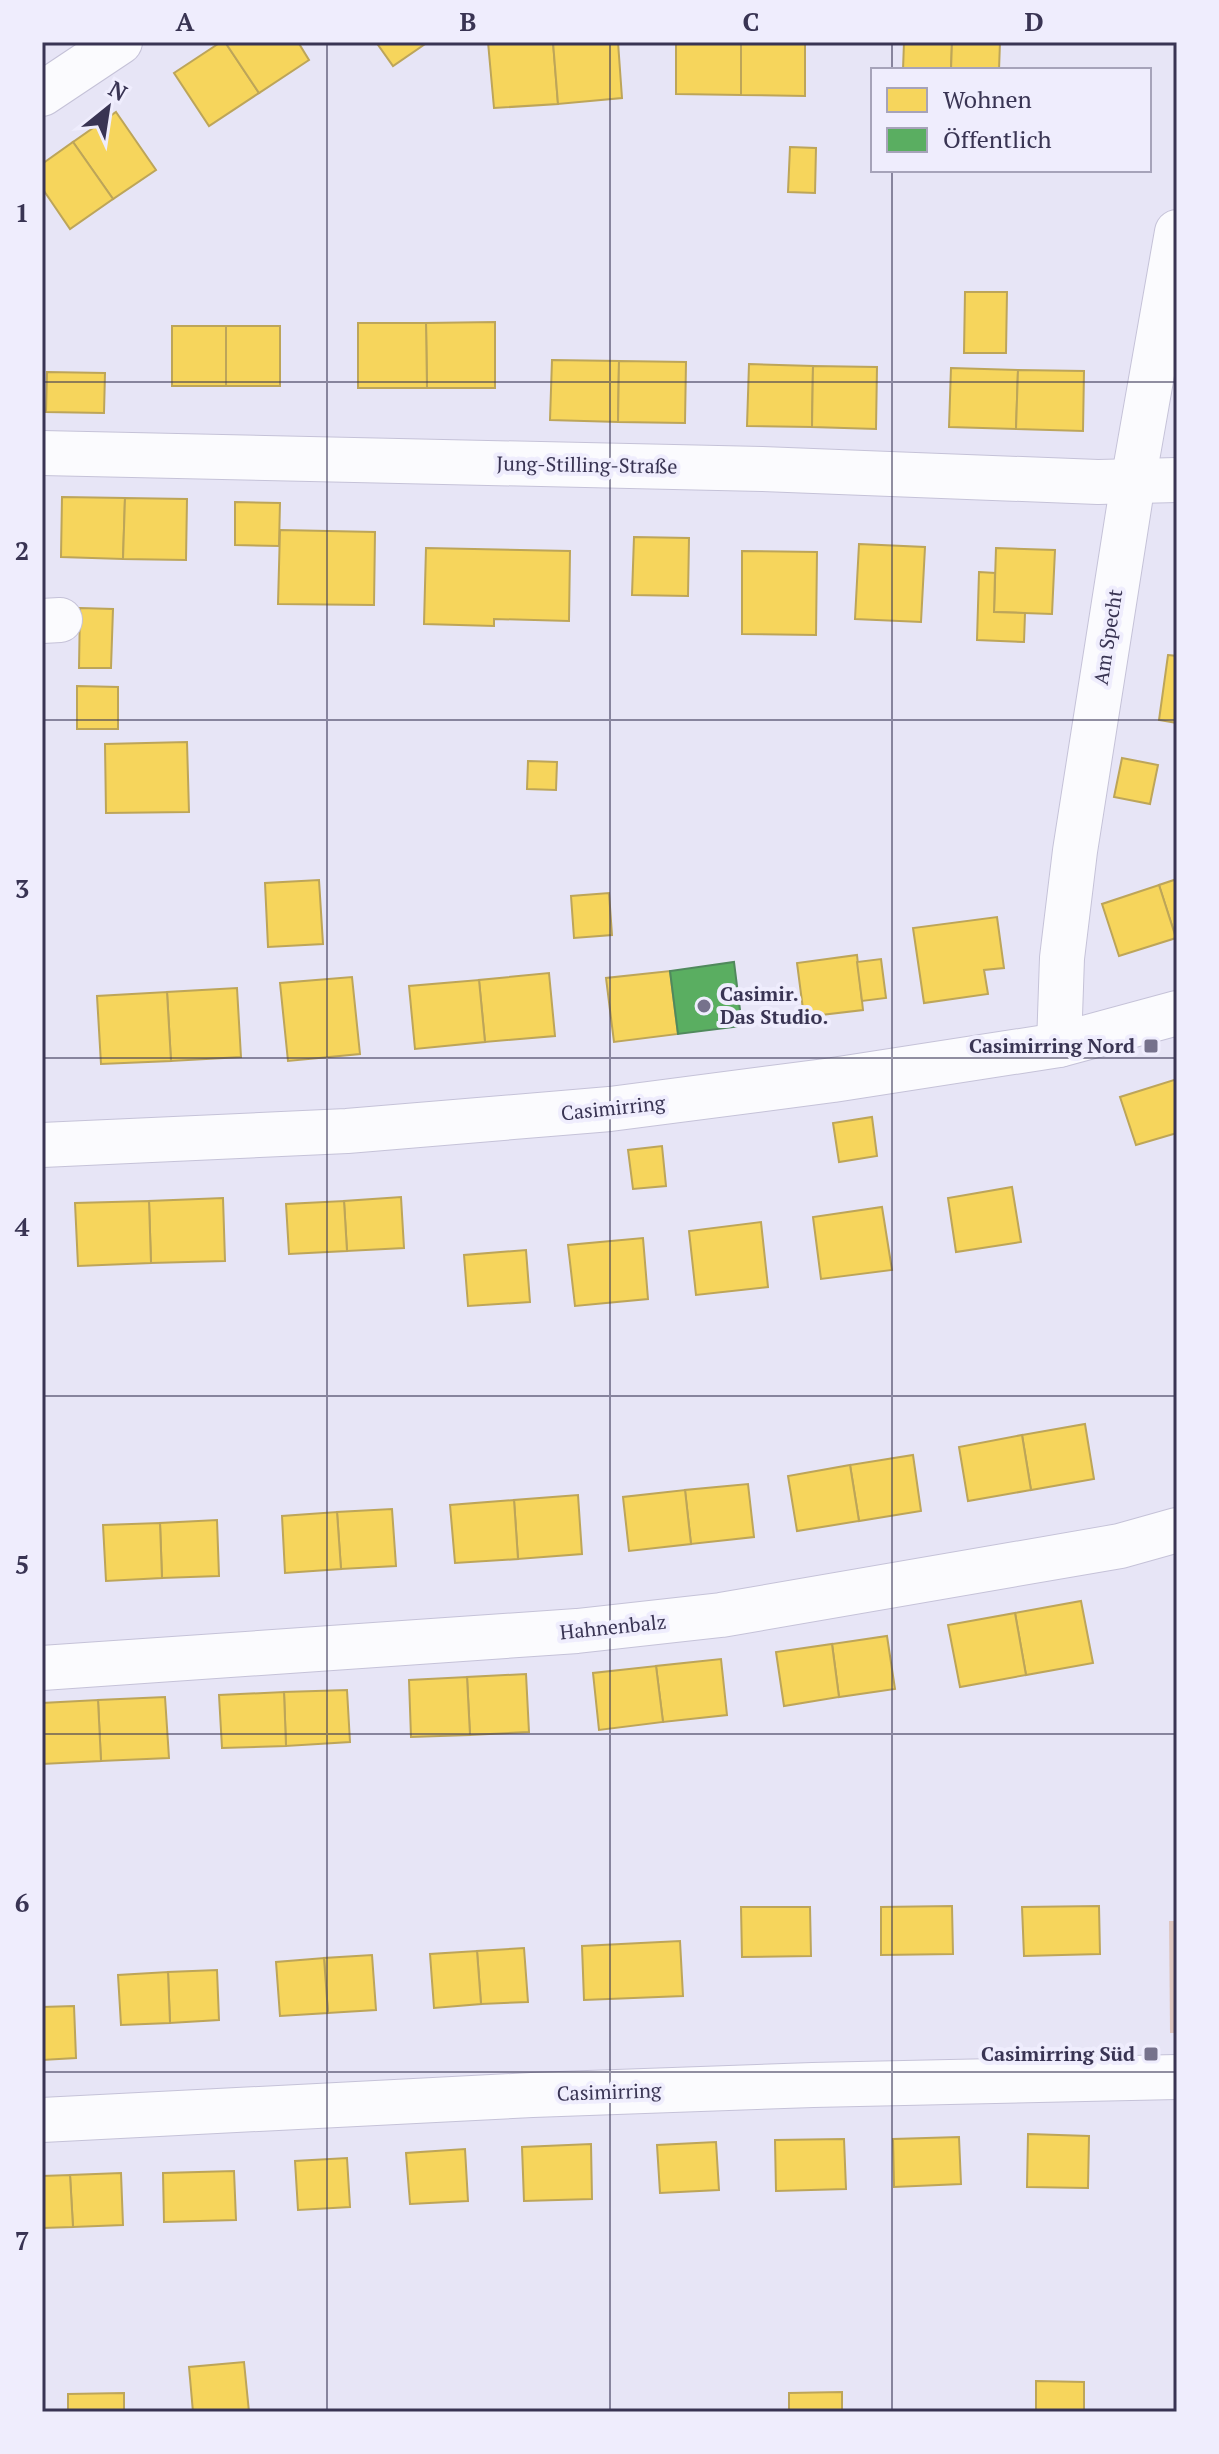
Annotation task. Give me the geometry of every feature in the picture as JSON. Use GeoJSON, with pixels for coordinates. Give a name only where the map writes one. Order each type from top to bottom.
{"type":"FeatureCollection","features":[{"type":"Feature","properties":{"kind":"street"},"geometry":{"type":"LineString","coordinates":[[42,94],[120,42]]}},
{"type":"Feature","properties":{"kind":"street","name":"Am Specht"},"geometry":{"type":"LineString","coordinates":[[1059,1045],[1062,958],[1075,851],[1133,482],[1177,232]]}},
{"type":"Feature","properties":{"kind":"street","name":"Jung-Stilling-Straße"},"geometry":{"type":"LineString","coordinates":[[42,453],[762,469],[1133,482],[1177,480]]}},
{"type":"Feature","properties":{"kind":"street","name":"Casimirring"},"geometry":{"type":"LineString","coordinates":[[42,1145],[347,1131],[610,1109],[833,1080],[1059,1045],[1177,1013]]}},
{"type":"Feature","properties":{"kind":"street","name":"Hahnenbalz"},"geometry":{"type":"LineString","coordinates":[[42,1668],[577,1631],[721,1615],[1120,1546],[1177,1530]]}},
{"type":"Feature","properties":{"kind":"street","name":"Casimirring"},"geometry":{"type":"LineString","coordinates":[[42,2120],[610,2092],[1177,2077]]}},
{"type":"Feature","properties":{"kind":"shaded area"},"geometry":{"type":"Polygon","coordinates":[[[1169,1921],[1177,1921],[1177,2033],[1170,2033],[1169,1921]]]}},
{"type":"Feature","properties":{"kind":"building: Wohnen"},"geometry":{"type":"Polygon","coordinates":[[[225,42],[259,93],[209,126],[174,73],[225,42]]]}},
{"type":"Feature","properties":{"kind":"building: Wohnen"},"geometry":{"type":"Polygon","coordinates":[[[225,42],[298,42],[309,60],[259,93],[225,42]]]}},
{"type":"Feature","properties":{"kind":"building: Wohnen"},"geometry":{"type":"Polygon","coordinates":[[[376,42],[428,42],[393,66],[376,42]]]}},
{"type":"Feature","properties":{"kind":"building: Wohnen"},"geometry":{"type":"Polygon","coordinates":[[[488,42],[553,42],[558,104],[494,108],[488,42]]]}},
{"type":"Feature","properties":{"kind":"building: Wohnen"},"geometry":{"type":"Polygon","coordinates":[[[553,42],[618,42],[622,98],[558,104],[553,42]]]}},
{"type":"Feature","properties":{"kind":"building: Wohnen"},"geometry":{"type":"Polygon","coordinates":[[[676,42],[741,42],[741,95],[676,94],[676,42]]]}},
{"type":"Feature","properties":{"kind":"building: Wohnen"},"geometry":{"type":"Polygon","coordinates":[[[741,42],[805,42],[805,96],[741,95],[741,42]]]}},
{"type":"Feature","properties":{"kind":"building: Wohnen"},"geometry":{"type":"Polygon","coordinates":[[[904,42],[952,42],[951,68],[903,68],[904,42]]]}},
{"type":"Feature","properties":{"kind":"building: Wohnen"},"geometry":{"type":"Polygon","coordinates":[[[952,42],[1000,42],[999,68],[951,68],[952,42]]]}},
{"type":"Feature","properties":{"kind":"building: Wohnen"},"geometry":{"type":"Polygon","coordinates":[[[116,112],[156,170],[113,199],[73,142],[116,112]]]}},
{"type":"Feature","properties":{"kind":"building: Wohnen"},"geometry":{"type":"Polygon","coordinates":[[[73,142],[113,199],[70,229],[42,188],[42,164],[73,142]]]}},
{"type":"Feature","properties":{"kind":"building: Wohnen"},"geometry":{"type":"Polygon","coordinates":[[[790,147],[816,148],[815,193],[788,192],[790,147]]]}},
{"type":"Feature","properties":{"kind":"building: Wohnen"},"geometry":{"type":"Polygon","coordinates":[[[965,292],[1007,292],[1006,353],[964,353],[965,292]]]}},
{"type":"Feature","properties":{"kind":"building: Wohnen"},"geometry":{"type":"Polygon","coordinates":[[[495,322],[495,388],[427,388],[426,323],[495,322]]]}},
{"type":"Feature","properties":{"kind":"building: Wohnen"},"geometry":{"type":"Polygon","coordinates":[[[358,323],[426,323],[427,388],[358,388],[358,323]]]}},
{"type":"Feature","properties":{"kind":"building: Wohnen"},"geometry":{"type":"Polygon","coordinates":[[[172,326],[226,326],[226,386],[172,386],[172,326]]]}},
{"type":"Feature","properties":{"kind":"building: Wohnen"},"geometry":{"type":"Polygon","coordinates":[[[226,326],[280,326],[280,386],[226,386],[226,326]]]}},
{"type":"Feature","properties":{"kind":"building: Wohnen"},"geometry":{"type":"Polygon","coordinates":[[[552,360],[619,361],[618,422],[550,420],[552,360]]]}},
{"type":"Feature","properties":{"kind":"building: Wohnen"},"geometry":{"type":"Polygon","coordinates":[[[619,361],[686,362],[685,423],[618,422],[619,361]]]}},
{"type":"Feature","properties":{"kind":"building: Wohnen"},"geometry":{"type":"Polygon","coordinates":[[[749,364],[813,366],[812,427],[747,426],[749,364]]]}},
{"type":"Feature","properties":{"kind":"building: Wohnen"},"geometry":{"type":"Polygon","coordinates":[[[813,366],[877,367],[876,429],[812,427],[813,366]]]}},
{"type":"Feature","properties":{"kind":"building: Wohnen"},"geometry":{"type":"Polygon","coordinates":[[[951,368],[1018,370],[1016,429],[949,427],[951,368]]]}},
{"type":"Feature","properties":{"kind":"building: Wohnen"},"geometry":{"type":"Polygon","coordinates":[[[1018,370],[1084,371],[1083,431],[1016,429],[1018,370]]]}},
{"type":"Feature","properties":{"kind":"building: Wohnen"},"geometry":{"type":"Polygon","coordinates":[[[47,372],[105,373],[104,413],[46,412],[47,372]]]}},
{"type":"Feature","properties":{"kind":"building: Wohnen"},"geometry":{"type":"Polygon","coordinates":[[[62,497],[125,498],[123,559],[61,557],[62,497]]]}},
{"type":"Feature","properties":{"kind":"building: Wohnen"},"geometry":{"type":"Polygon","coordinates":[[[125,498],[187,499],[186,560],[123,559],[125,498]]]}},
{"type":"Feature","properties":{"kind":"building: Wohnen"},"geometry":{"type":"Polygon","coordinates":[[[235,502],[280,503],[279,546],[235,545],[235,502]]]}},
{"type":"Feature","properties":{"kind":"building: Wohnen"},"geometry":{"type":"Polygon","coordinates":[[[280,530],[375,532],[374,605],[278,604],[280,530]]]}},
{"type":"Feature","properties":{"kind":"building: Wohnen"},"geometry":{"type":"Polygon","coordinates":[[[634,537],[689,538],[688,596],[632,595],[634,537]]]}},
{"type":"Feature","properties":{"kind":"building: Wohnen"},"geometry":{"type":"Polygon","coordinates":[[[859,544],[925,547],[921,622],[855,619],[859,544]]]}},
{"type":"Feature","properties":{"kind":"building: Wohnen"},"geometry":{"type":"Polygon","coordinates":[[[426,548],[570,551],[569,621],[494,619],[494,626],[424,624],[426,548]]]}},
{"type":"Feature","properties":{"kind":"building: Wohnen"},"geometry":{"type":"Polygon","coordinates":[[[996,548],[1055,550],[1052,614],[994,612],[996,548]]]}},
{"type":"Feature","properties":{"kind":"building: Wohnen"},"geometry":{"type":"Polygon","coordinates":[[[742,551],[817,552],[816,635],[742,634],[742,551]]]}},
{"type":"Feature","properties":{"kind":"building: Wohnen"},"geometry":{"type":"Polygon","coordinates":[[[979,572],[995,573],[994,612],[1025,613],[1024,642],[977,640],[979,572]]]}},
{"type":"Feature","properties":{"kind":"building: Wohnen"},"geometry":{"type":"Polygon","coordinates":[[[80,608],[113,609],[111,668],[79,668],[80,608]]]}},
{"type":"Feature","properties":{"kind":"building: Wohnen"},"geometry":{"type":"Polygon","coordinates":[[[1168,655],[1177,656],[1177,723],[1159,720],[1168,655]]]}},
{"type":"Feature","properties":{"kind":"building: Wohnen"},"geometry":{"type":"Polygon","coordinates":[[[77,686],[118,687],[118,729],[77,729],[77,686]]]}},
{"type":"Feature","properties":{"kind":"building: Wohnen"},"geometry":{"type":"Polygon","coordinates":[[[187,742],[189,812],[106,813],[105,744],[187,742]]]}},
{"type":"Feature","properties":{"kind":"building: Wohnen"},"geometry":{"type":"Polygon","coordinates":[[[1122,758],[1158,765],[1150,804],[1114,797],[1122,758]]]}},
{"type":"Feature","properties":{"kind":"building: Wohnen"},"geometry":{"type":"Polygon","coordinates":[[[528,761],[557,762],[556,790],[527,789],[528,761]]]}},
{"type":"Feature","properties":{"kind":"building: Wohnen"},"geometry":{"type":"Polygon","coordinates":[[[1177,879],[1177,937],[1176,938],[1159,885],[1177,879]]]}},
{"type":"Feature","properties":{"kind":"building: Wohnen"},"geometry":{"type":"Polygon","coordinates":[[[319,880],[323,944],[268,947],[265,883],[319,880]]]}},
{"type":"Feature","properties":{"kind":"building: Wohnen"},"geometry":{"type":"Polygon","coordinates":[[[1159,885],[1176,938],[1119,956],[1102,904],[1159,885]]]}},
{"type":"Feature","properties":{"kind":"building: Wohnen"},"geometry":{"type":"Polygon","coordinates":[[[609,893],[612,935],[574,938],[571,896],[609,893]]]}},
{"type":"Feature","properties":{"kind":"building: Wohnen"},"geometry":{"type":"Polygon","coordinates":[[[997,917],[1004,968],[984,970],[988,994],[924,1003],[913,928],[997,917]]]}},
{"type":"Feature","properties":{"kind":"building: Wohnen"},"geometry":{"type":"Polygon","coordinates":[[[857,955],[863,1010],[804,1017],[797,963],[857,955]]]}},
{"type":"Feature","properties":{"kind":"building: Wohnen"},"geometry":{"type":"Polygon","coordinates":[[[881,959],[886,998],[862,1001],[857,962],[881,959]]]}},
{"type":"Feature","properties":{"kind":"building: Wohnen"},"geometry":{"type":"Polygon","coordinates":[[[670,971],[678,1034],[614,1042],[606,978],[670,971]]]}},
{"type":"Feature","properties":{"kind":"building: Wohnen"},"geometry":{"type":"Polygon","coordinates":[[[549,973],[555,1036],[485,1042],[479,980],[549,973]]]}},
{"type":"Feature","properties":{"kind":"building: Wohnen"},"geometry":{"type":"Polygon","coordinates":[[[352,977],[360,1054],[288,1061],[280,983],[352,977]]]}},
{"type":"Feature","properties":{"kind":"building: Wohnen"},"geometry":{"type":"Polygon","coordinates":[[[479,980],[485,1042],[415,1049],[409,986],[479,980]]]}},
{"type":"Feature","properties":{"kind":"building: Wohnen"},"geometry":{"type":"Polygon","coordinates":[[[237,988],[241,1057],[171,1061],[167,992],[237,988]]]}},
{"type":"Feature","properties":{"kind":"building: Wohnen"},"geometry":{"type":"Polygon","coordinates":[[[167,992],[171,1061],[101,1064],[97,996],[167,992]]]}},
{"type":"Feature","properties":{"kind":"building: Wohnen"},"geometry":{"type":"Polygon","coordinates":[[[1177,1079],[1177,1133],[1136,1145],[1120,1097],[1177,1079]]]}},
{"type":"Feature","properties":{"kind":"building: Wohnen"},"geometry":{"type":"Polygon","coordinates":[[[872,1117],[877,1156],[839,1162],[833,1123],[872,1117]]]}},
{"type":"Feature","properties":{"kind":"building: Wohnen"},"geometry":{"type":"Polygon","coordinates":[[[662,1146],[666,1186],[633,1189],[628,1150],[662,1146]]]}},
{"type":"Feature","properties":{"kind":"building: Wohnen"},"geometry":{"type":"Polygon","coordinates":[[[1012,1187],[1021,1242],[956,1252],[948,1198],[1012,1187]]]}},
{"type":"Feature","properties":{"kind":"building: Wohnen"},"geometry":{"type":"Polygon","coordinates":[[[401,1197],[404,1248],[347,1251],[344,1201],[401,1197]]]}},
{"type":"Feature","properties":{"kind":"building: Wohnen"},"geometry":{"type":"Polygon","coordinates":[[[223,1198],[225,1261],[151,1263],[149,1201],[223,1198]]]}},
{"type":"Feature","properties":{"kind":"building: Wohnen"},"geometry":{"type":"Polygon","coordinates":[[[149,1201],[151,1263],[78,1266],[75,1203],[149,1201]]]}},
{"type":"Feature","properties":{"kind":"building: Wohnen"},"geometry":{"type":"Polygon","coordinates":[[[344,1201],[347,1251],[289,1254],[286,1204],[344,1201]]]}},
{"type":"Feature","properties":{"kind":"building: Wohnen"},"geometry":{"type":"Polygon","coordinates":[[[882,1207],[892,1270],[821,1279],[813,1217],[882,1207]]]}},
{"type":"Feature","properties":{"kind":"building: Wohnen"},"geometry":{"type":"Polygon","coordinates":[[[761,1222],[768,1287],[696,1295],[689,1231],[761,1222]]]}},
{"type":"Feature","properties":{"kind":"building: Wohnen"},"geometry":{"type":"Polygon","coordinates":[[[643,1238],[648,1299],[575,1306],[568,1245],[643,1238]]]}},
{"type":"Feature","properties":{"kind":"building: Wohnen"},"geometry":{"type":"Polygon","coordinates":[[[526,1250],[530,1302],[468,1306],[464,1255],[526,1250]]]}},
{"type":"Feature","properties":{"kind":"building: Wohnen"},"geometry":{"type":"Polygon","coordinates":[[[1085,1424],[1094,1479],[1031,1490],[1022,1435],[1085,1424]]]}},
{"type":"Feature","properties":{"kind":"building: Wohnen"},"geometry":{"type":"Polygon","coordinates":[[[1022,1435],[1031,1490],[968,1501],[959,1447],[1022,1435]]]}},
{"type":"Feature","properties":{"kind":"building: Wohnen"},"geometry":{"type":"Polygon","coordinates":[[[913,1455],[921,1511],[859,1521],[850,1465],[913,1455]]]}},
{"type":"Feature","properties":{"kind":"building: Wohnen"},"geometry":{"type":"Polygon","coordinates":[[[850,1465],[859,1521],[797,1531],[788,1476],[850,1465]]]}},
{"type":"Feature","properties":{"kind":"building: Wohnen"},"geometry":{"type":"Polygon","coordinates":[[[748,1484],[754,1537],[691,1544],[685,1490],[748,1484]]]}},
{"type":"Feature","properties":{"kind":"building: Wohnen"},"geometry":{"type":"Polygon","coordinates":[[[685,1490],[691,1544],[629,1551],[623,1497],[685,1490]]]}},
{"type":"Feature","properties":{"kind":"building: Wohnen"},"geometry":{"type":"Polygon","coordinates":[[[578,1495],[582,1554],[518,1559],[514,1500],[578,1495]]]}},
{"type":"Feature","properties":{"kind":"building: Wohnen"},"geometry":{"type":"Polygon","coordinates":[[[514,1500],[518,1559],[455,1563],[450,1505],[514,1500]]]}},
{"type":"Feature","properties":{"kind":"building: Wohnen"},"geometry":{"type":"Polygon","coordinates":[[[392,1509],[396,1566],[341,1569],[337,1512],[392,1509]]]}},
{"type":"Feature","properties":{"kind":"building: Wohnen"},"geometry":{"type":"Polygon","coordinates":[[[337,1512],[341,1569],[285,1573],[282,1516],[337,1512]]]}},
{"type":"Feature","properties":{"kind":"building: Wohnen"},"geometry":{"type":"Polygon","coordinates":[[[217,1520],[219,1576],[162,1578],[160,1523],[217,1520]]]}},
{"type":"Feature","properties":{"kind":"building: Wohnen"},"geometry":{"type":"Polygon","coordinates":[[[160,1523],[162,1578],[106,1581],[103,1525],[160,1523]]]}},
{"type":"Feature","properties":{"kind":"building: Wohnen"},"geometry":{"type":"Polygon","coordinates":[[[1081,1601],[1093,1663],[1026,1675],[1015,1613],[1081,1601]]]}},
{"type":"Feature","properties":{"kind":"building: Wohnen"},"geometry":{"type":"Polygon","coordinates":[[[1015,1613],[1026,1675],[960,1687],[948,1625],[1015,1613]]]}},
{"type":"Feature","properties":{"kind":"building: Wohnen"},"geometry":{"type":"Polygon","coordinates":[[[887,1636],[895,1689],[839,1697],[832,1644],[887,1636]]]}},
{"type":"Feature","properties":{"kind":"building: Wohnen"},"geometry":{"type":"Polygon","coordinates":[[[832,1644],[839,1697],[784,1706],[776,1652],[832,1644]]]}},
{"type":"Feature","properties":{"kind":"building: Wohnen"},"geometry":{"type":"Polygon","coordinates":[[[721,1659],[727,1715],[663,1722],[656,1666],[721,1659]]]}},
{"type":"Feature","properties":{"kind":"building: Wohnen"},"geometry":{"type":"Polygon","coordinates":[[[656,1666],[663,1722],[599,1730],[593,1673],[656,1666]]]}},
{"type":"Feature","properties":{"kind":"building: Wohnen"},"geometry":{"type":"Polygon","coordinates":[[[526,1674],[529,1732],[470,1735],[467,1677],[526,1674]]]}},
{"type":"Feature","properties":{"kind":"building: Wohnen"},"geometry":{"type":"Polygon","coordinates":[[[467,1677],[470,1735],[411,1737],[409,1680],[467,1677]]]}},
{"type":"Feature","properties":{"kind":"building: Wohnen"},"geometry":{"type":"Polygon","coordinates":[[[347,1690],[350,1742],[286,1746],[284,1692],[347,1690]]]}},
{"type":"Feature","properties":{"kind":"building: Wohnen"},"geometry":{"type":"Polygon","coordinates":[[[284,1692],[286,1746],[222,1748],[219,1695],[284,1692]]]}},
{"type":"Feature","properties":{"kind":"building: Wohnen"},"geometry":{"type":"Polygon","coordinates":[[[165,1697],[169,1758],[101,1761],[98,1700],[165,1697]]]}},
{"type":"Feature","properties":{"kind":"building: Wohnen"},"geometry":{"type":"Polygon","coordinates":[[[98,1700],[101,1761],[42,1764],[42,1703],[98,1700]]]}},
{"type":"Feature","properties":{"kind":"building: Wohnen"},"geometry":{"type":"Polygon","coordinates":[[[952,1906],[953,1954],[881,1955],[881,1907],[952,1906]]]}},
{"type":"Feature","properties":{"kind":"building: Wohnen"},"geometry":{"type":"Polygon","coordinates":[[[1099,1906],[1100,1954],[1024,1956],[1022,1907],[1099,1906]]]}},
{"type":"Feature","properties":{"kind":"building: Wohnen"},"geometry":{"type":"Polygon","coordinates":[[[741,1907],[810,1907],[811,1956],[742,1957],[741,1907]]]}},
{"type":"Feature","properties":{"kind":"building: Wohnen"},"geometry":{"type":"Polygon","coordinates":[[[680,1941],[683,1996],[584,2000],[582,1946],[680,1941]]]}},
{"type":"Feature","properties":{"kind":"building: Wohnen"},"geometry":{"type":"Polygon","coordinates":[[[524,1948],[528,2002],[481,2004],[477,1951],[524,1948]]]}},
{"type":"Feature","properties":{"kind":"building: Wohnen"},"geometry":{"type":"Polygon","coordinates":[[[477,1951],[481,2004],[434,2008],[430,1954],[477,1951]]]}},
{"type":"Feature","properties":{"kind":"building: Wohnen"},"geometry":{"type":"Polygon","coordinates":[[[372,1955],[376,2010],[328,2013],[324,1958],[372,1955]]]}},
{"type":"Feature","properties":{"kind":"building: Wohnen"},"geometry":{"type":"Polygon","coordinates":[[[324,1958],[328,2013],[280,2016],[276,1962],[324,1958]]]}},
{"type":"Feature","properties":{"kind":"building: Wohnen"},"geometry":{"type":"Polygon","coordinates":[[[217,1970],[219,2020],[170,2023],[168,1972],[217,1970]]]}},
{"type":"Feature","properties":{"kind":"building: Wohnen"},"geometry":{"type":"Polygon","coordinates":[[[168,1972],[170,2023],[121,2025],[118,1975],[168,1972]]]}},
{"type":"Feature","properties":{"kind":"building: Wohnen"},"geometry":{"type":"Polygon","coordinates":[[[74,2006],[76,2058],[42,2060],[42,2007],[74,2006]]]}},
{"type":"Feature","properties":{"kind":"building: Wohnen"},"geometry":{"type":"Polygon","coordinates":[[[1028,2134],[1089,2136],[1088,2188],[1027,2187],[1028,2134]]]}},
{"type":"Feature","properties":{"kind":"building: Wohnen"},"geometry":{"type":"Polygon","coordinates":[[[959,2137],[961,2184],[894,2187],[893,2139],[959,2137]]]}},
{"type":"Feature","properties":{"kind":"building: Wohnen"},"geometry":{"type":"Polygon","coordinates":[[[844,2139],[846,2189],[776,2191],[775,2140],[844,2139]]]}},
{"type":"Feature","properties":{"kind":"building: Wohnen"},"geometry":{"type":"Polygon","coordinates":[[[716,2142],[719,2190],[660,2193],[657,2145],[716,2142]]]}},
{"type":"Feature","properties":{"kind":"building: Wohnen"},"geometry":{"type":"Polygon","coordinates":[[[591,2144],[592,2199],[524,2201],[522,2147],[591,2144]]]}},
{"type":"Feature","properties":{"kind":"building: Wohnen"},"geometry":{"type":"Polygon","coordinates":[[[465,2149],[468,2201],[410,2204],[406,2153],[465,2149]]]}},
{"type":"Feature","properties":{"kind":"building: Wohnen"},"geometry":{"type":"Polygon","coordinates":[[[347,2158],[350,2207],[298,2210],[295,2161],[347,2158]]]}},
{"type":"Feature","properties":{"kind":"building: Wohnen"},"geometry":{"type":"Polygon","coordinates":[[[234,2171],[236,2220],[164,2222],[163,2173],[234,2171]]]}},
{"type":"Feature","properties":{"kind":"building: Wohnen"},"geometry":{"type":"Polygon","coordinates":[[[121,2173],[123,2225],[73,2227],[70,2175],[121,2173]]]}},
{"type":"Feature","properties":{"kind":"building: Wohnen"},"geometry":{"type":"Polygon","coordinates":[[[70,2175],[73,2227],[42,2228],[42,2176],[70,2175]]]}},
{"type":"Feature","properties":{"kind":"building: Wohnen"},"geometry":{"type":"Polygon","coordinates":[[[244,2362],[249,2412],[193,2412],[189,2367],[244,2362]]]}},
{"type":"Feature","properties":{"kind":"building: Wohnen"},"geometry":{"type":"Polygon","coordinates":[[[1036,2381],[1084,2382],[1084,2412],[1036,2412],[1036,2381]]]}},
{"type":"Feature","properties":{"kind":"building: Wohnen"},"geometry":{"type":"Polygon","coordinates":[[[842,2392],[842,2412],[789,2412],[789,2393],[842,2392]]]}},
{"type":"Feature","properties":{"kind":"building: Wohnen"},"geometry":{"type":"Polygon","coordinates":[[[124,2393],[124,2412],[68,2412],[68,2394],[124,2393]]]}},
{"type":"Feature","properties":{"kind":"building: Öffentlich"},"geometry":{"type":"Polygon","coordinates":[[[734,962],[742,1026],[678,1034],[670,971],[734,962]]]}},
{"type":"Feature","properties":{"kind":"place","name":"Casimir. Das Studio."},"geometry":{"type":"Point","coordinates":[704,1006]}},
{"type":"Feature","properties":{"kind":"place","name":"Casimirring Nord"},"geometry":{"type":"Point","coordinates":[1151,1046]}},
{"type":"Feature","properties":{"kind":"place","name":"Casimirring Süd"},"geometry":{"type":"Point","coordinates":[1151,2054]}}]}
